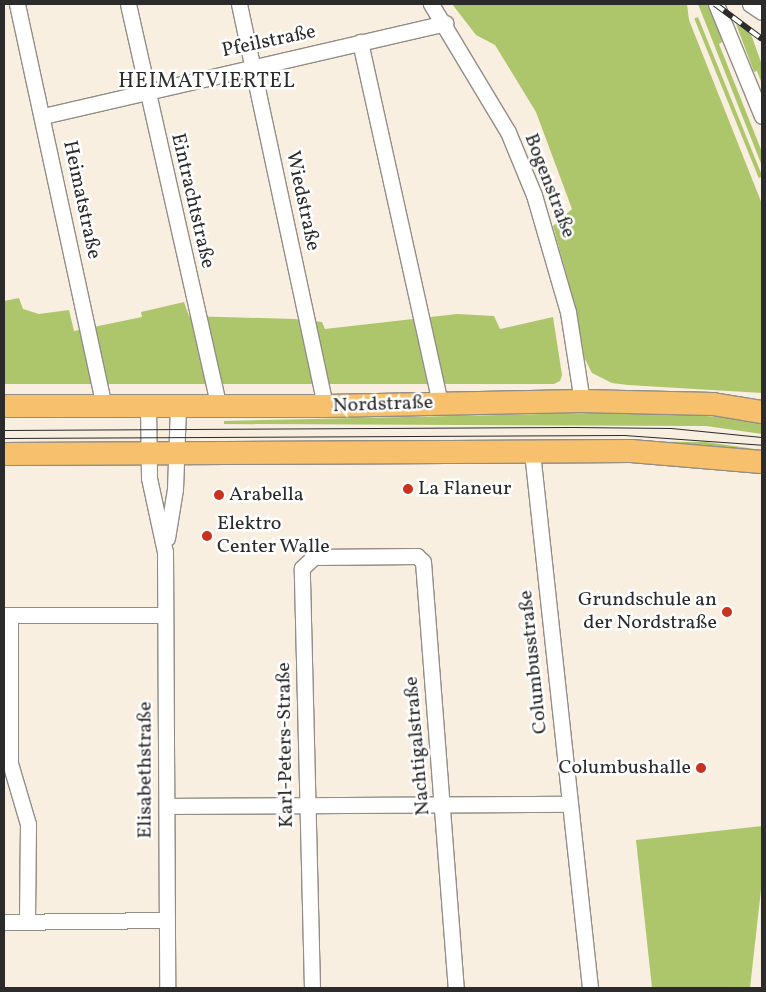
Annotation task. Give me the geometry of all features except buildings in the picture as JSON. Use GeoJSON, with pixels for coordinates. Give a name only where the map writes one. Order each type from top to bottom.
{"type":"FeatureCollection","features":[{"type":"Feature","properties":{"kind":"main road","name":"Nordstraße"},"geometry":{"type":"LineString","coordinates":[[4,406],[148,405],[219,407],[582,402],[713,404],[762,412]]}},
{"type":"Feature","properties":{"kind":"main road"},"geometry":{"type":"LineString","coordinates":[[4,454],[679,453],[762,462]]}},
{"type":"Feature","properties":{"kind":"street","name":"Heimatstraße"},"geometry":{"type":"LineString","coordinates":[[17,4],[104,406]]}},
{"type":"Feature","properties":{"kind":"street","name":"Eintrachtstraße"},"geometry":{"type":"LineString","coordinates":[[128,4],[146,91],[219,407]]}},
{"type":"Feature","properties":{"kind":"street","name":"Wiedstraße"},"geometry":{"type":"LineString","coordinates":[[239,4],[325,406]]}},
{"type":"Feature","properties":{"kind":"street","name":"Bogenstraße"},"geometry":{"type":"LineString","coordinates":[[431,4],[445,24],[508,132],[534,195],[568,312],[582,402]]}},
{"type":"Feature","properties":{"kind":"street"},"geometry":{"type":"LineString","coordinates":[[716,4],[730,34],[762,116]]}},
{"type":"Feature","properties":{"kind":"street"},"geometry":{"type":"LineString","coordinates":[[722,4],[730,34]]}},
{"type":"Feature","properties":{"kind":"street"},"geometry":{"type":"LineString","coordinates":[[750,4],[762,12]]}},
{"type":"Feature","properties":{"kind":"street","name":"Pfeilstraße"},"geometry":{"type":"LineString","coordinates":[[42,116],[445,24]]}},
{"type":"Feature","properties":{"kind":"street"},"geometry":{"type":"LineString","coordinates":[[360,42],[440,403]]}},
{"type":"Feature","properties":{"kind":"street","name":"Elisabethstraße"},"geometry":{"type":"LineString","coordinates":[[148,405],[150,478],[165,552]]}},
{"type":"Feature","properties":{"kind":"street","name":"Elisabethstraße"},"geometry":{"type":"LineString","coordinates":[[167,988],[165,552],[175,489],[178,406]]}},
{"type":"Feature","properties":{"kind":"street","name":"Columbusstraße"},"geometry":{"type":"LineString","coordinates":[[532,452],[590,988]]}},
{"type":"Feature","properties":{"kind":"street","name":"Nachtigalstraße"},"geometry":{"type":"LineString","coordinates":[[365,556],[416,556],[423,562],[456,988]]}},
{"type":"Feature","properties":{"kind":"street","name":"Karl-Peters-Straße"},"geometry":{"type":"LineString","coordinates":[[312,988],[302,568],[314,557],[365,556]]}},
{"type":"Feature","properties":{"kind":"street"},"geometry":{"type":"LineString","coordinates":[[27,922],[28,824],[10,764],[7,615],[164,616]]}},
{"type":"Feature","properties":{"kind":"street"},"geometry":{"type":"LineString","coordinates":[[167,806],[569,804]]}},
{"type":"Feature","properties":{"kind":"street"},"geometry":{"type":"LineString","coordinates":[[4,922],[167,920]]}},
{"type":"Feature","properties":{"kind":"green space"},"geometry":{"type":"Polygon","coordinates":[[[452,4],[687,4],[689,20],[762,204],[762,393],[628,385],[612,383],[592,373],[584,357],[576,309],[553,226],[572,209],[536,112],[495,45],[476,35],[452,4]]]}},
{"type":"Feature","properties":{"kind":"green space"},"geometry":{"type":"Polygon","coordinates":[[[698,4],[709,4],[724,41],[719,44],[762,152],[762,166],[698,4]]]}},
{"type":"Feature","properties":{"kind":"green space"},"geometry":{"type":"Polygon","coordinates":[[[698,17],[762,175],[759,178],[694,18],[698,17]]]}},
{"type":"Feature","properties":{"kind":"green space"},"geometry":{"type":"Polygon","coordinates":[[[736,24],[751,34],[762,65],[762,84],[757,71],[754,72],[736,24]]]}},
{"type":"Feature","properties":{"kind":"green space"},"geometry":{"type":"Polygon","coordinates":[[[19,298],[23,309],[39,314],[69,310],[74,331],[142,317],[141,312],[184,302],[189,316],[295,319],[322,322],[325,329],[457,314],[494,316],[500,329],[553,317],[562,375],[560,381],[554,384],[4,384],[4,301],[19,298]]]}},
{"type":"Feature","properties":{"kind":"green space"},"geometry":{"type":"Polygon","coordinates":[[[636,412],[741,418],[762,422],[762,434],[706,426],[224,424],[224,421],[636,412]]]}},
{"type":"Feature","properties":{"kind":"green space"},"geometry":{"type":"Polygon","coordinates":[[[330,440],[706,442],[762,450],[762,453],[330,444],[330,440]]]}},
{"type":"Feature","properties":{"kind":"green space"},"geometry":{"type":"Polygon","coordinates":[[[762,826],[762,881],[750,988],[652,988],[636,840],[762,826]]]}},
{"type":"Feature","properties":{"kind":"tram line"},"geometry":{"type":"LineString","coordinates":[[4,430],[574,427],[671,428],[762,437]]}},
{"type":"Feature","properties":{"kind":"tram line"},"geometry":{"type":"LineString","coordinates":[[4,438],[624,435],[762,445]]}},
{"type":"Feature","properties":{"kind":"railway"},"geometry":{"type":"LineString","coordinates":[[715,4],[762,39]]}},
{"type":"Feature","properties":{"kind":"place","name":"La Flaneur"},"geometry":{"type":"Point","coordinates":[408,489]}},
{"type":"Feature","properties":{"kind":"place","name":"Arabella"},"geometry":{"type":"Point","coordinates":[219,495]}},
{"type":"Feature","properties":{"kind":"place","name":"Elektro Center Walle"},"geometry":{"type":"Point","coordinates":[207,536]}},
{"type":"Feature","properties":{"kind":"place","name":"Grundschule an der Nordstraße"},"geometry":{"type":"Point","coordinates":[727,612]}},
{"type":"Feature","properties":{"kind":"place","name":"Columbushalle"},"geometry":{"type":"Point","coordinates":[701,768]}},
{"type":"Feature","properties":{"kind":"district","name":"HEIMATVIERTEL"},"geometry":{"type":"Point","coordinates":[207,82]}}]}
